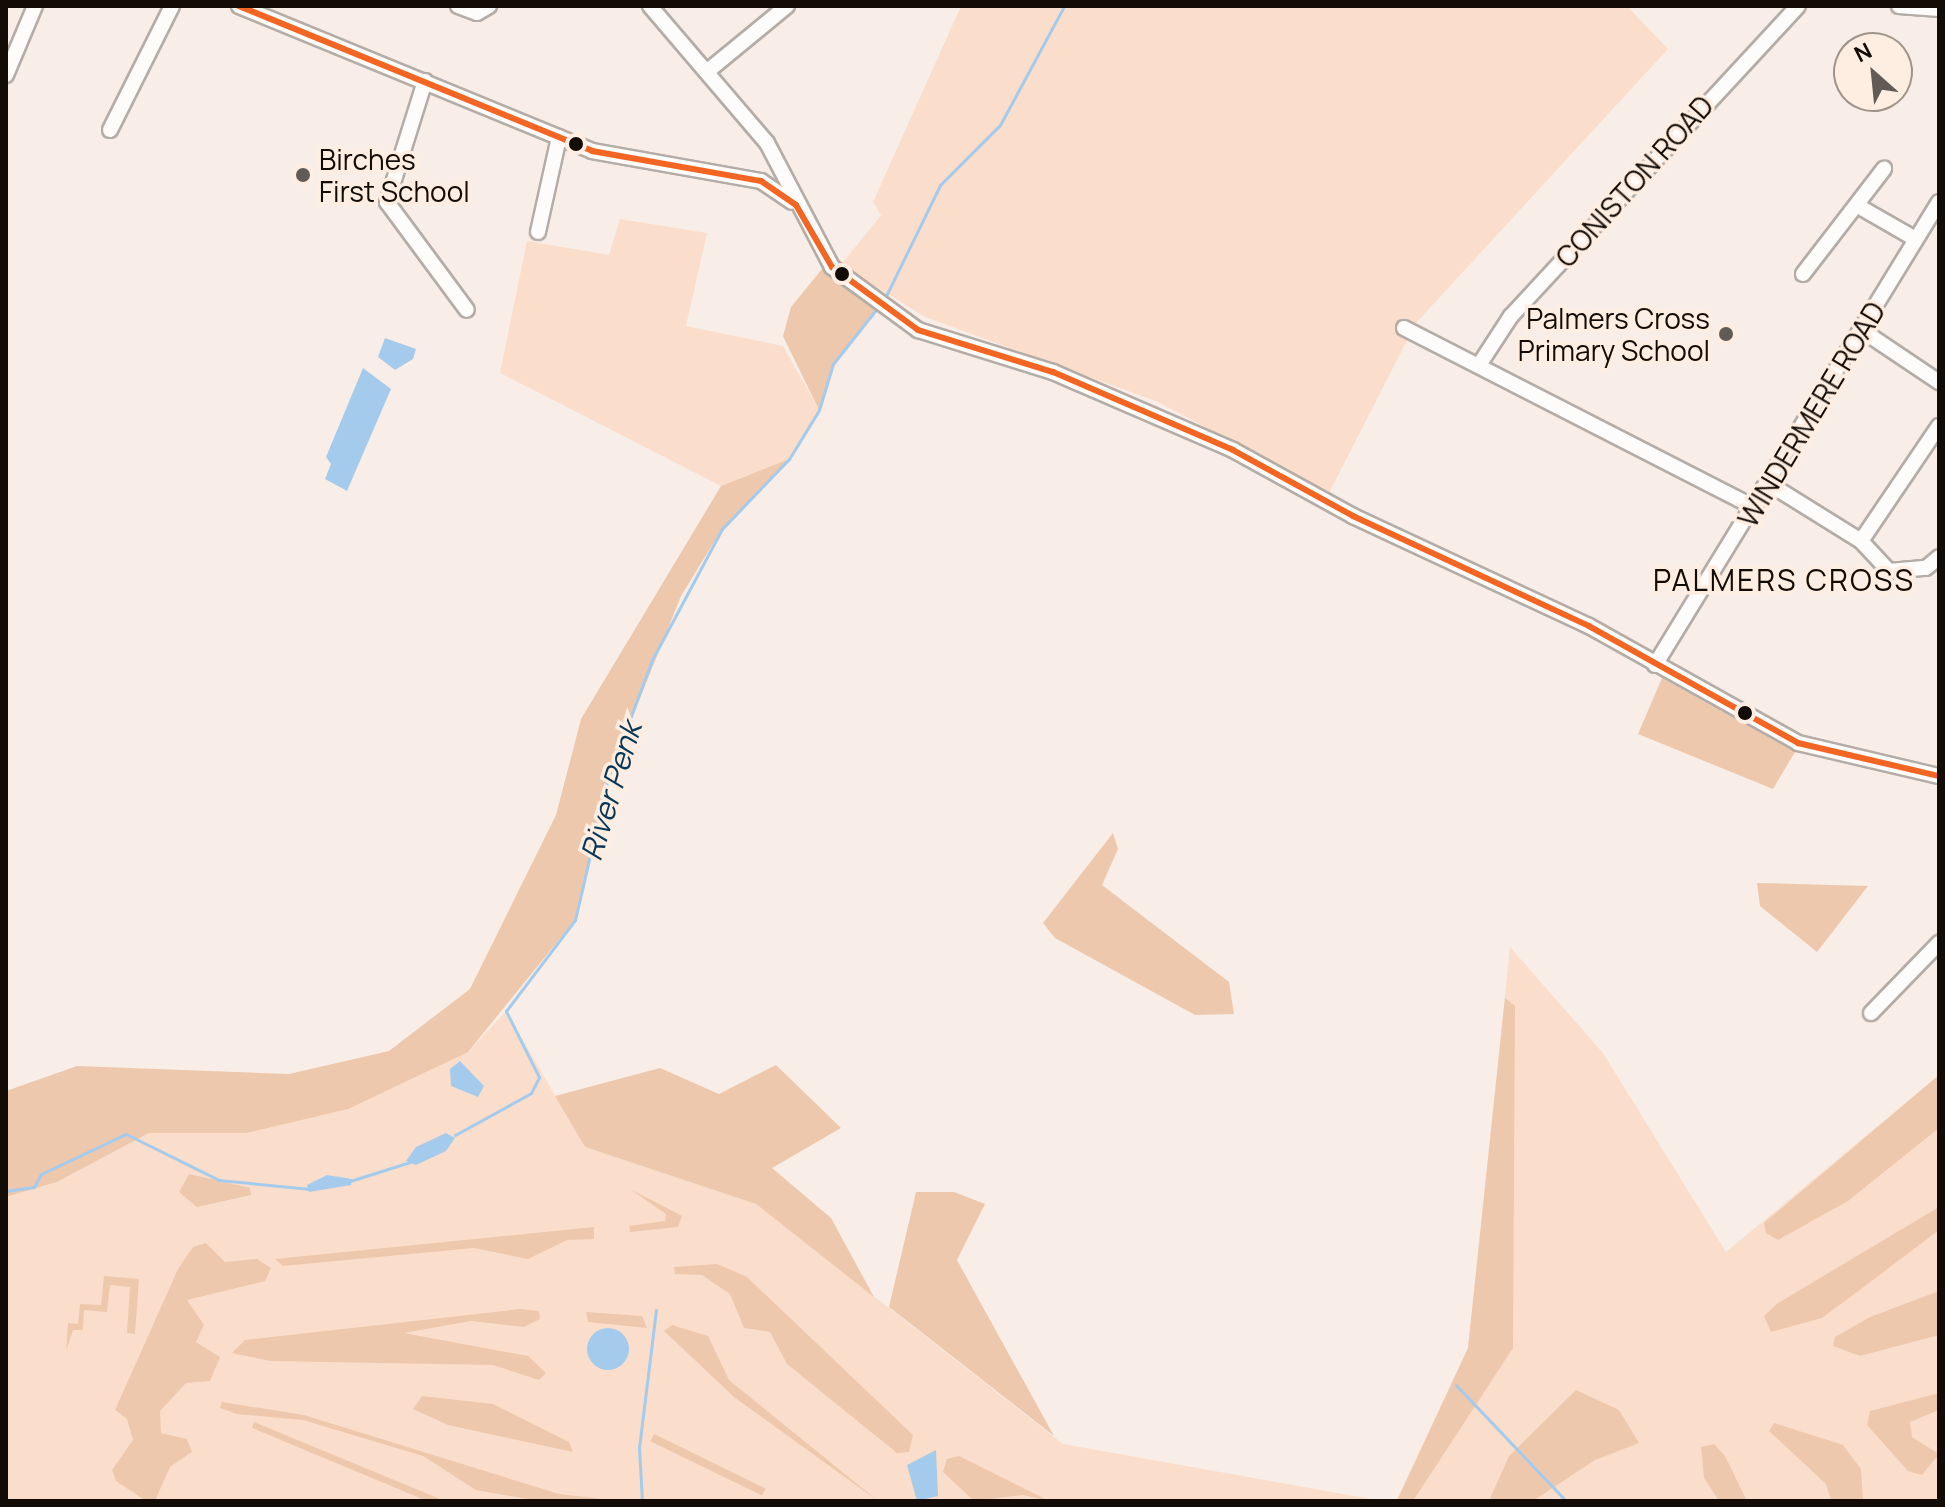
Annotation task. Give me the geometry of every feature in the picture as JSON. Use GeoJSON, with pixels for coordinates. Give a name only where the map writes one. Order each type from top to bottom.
{"type":"FeatureCollection","features":[{"type":"Feature","properties":{"kind":"street"},"geometry":{"type":"LineString","coordinates":[[6,75],[35,6]]}},
{"type":"Feature","properties":{"kind":"street"},"geometry":{"type":"LineString","coordinates":[[110,130],[172,6]]}},
{"type":"Feature","properties":{"kind":"street"},"geometry":{"type":"LineString","coordinates":[[239,6],[559,137],[651,167],[761,181],[796,205]]}},
{"type":"Feature","properties":{"kind":"street"},"geometry":{"type":"LineString","coordinates":[[458,6],[477,13],[489,6]]}},
{"type":"Feature","properties":{"kind":"street"},"geometry":{"type":"LineString","coordinates":[[650,6],[709,70],[767,143],[796,205],[832,267],[918,330],[1141,407],[1655,665],[1798,743],[1939,776]]}},
{"type":"Feature","properties":{"kind":"street"},"geometry":{"type":"LineString","coordinates":[[709,70],[787,6]]}},
{"type":"Feature","properties":{"kind":"street","name":"CONISTON ROAD"},"geometry":{"type":"LineString","coordinates":[[1481,362],[1503,325],[1798,6]]}},
{"type":"Feature","properties":{"kind":"street"},"geometry":{"type":"LineString","coordinates":[[1899,6],[1939,9]]}},
{"type":"Feature","properties":{"kind":"street"},"geometry":{"type":"LineString","coordinates":[[425,81],[387,202],[467,310]]}},
{"type":"Feature","properties":{"kind":"street"},"geometry":{"type":"LineString","coordinates":[[538,232],[559,137]]}},
{"type":"Feature","properties":{"kind":"street"},"geometry":{"type":"LineString","coordinates":[[1803,274],[1884,169]]}},
{"type":"Feature","properties":{"kind":"street","name":"WINDERMERE ROAD"},"geometry":{"type":"LineString","coordinates":[[1655,665],[1771,485],[1863,331],[1912,237],[1939,202]]}},
{"type":"Feature","properties":{"kind":"street"},"geometry":{"type":"LineString","coordinates":[[1858,206],[1912,237]]}},
{"type":"Feature","properties":{"kind":"street"},"geometry":{"type":"LineString","coordinates":[[1404,328],[1481,362],[1756,508]]}},
{"type":"Feature","properties":{"kind":"street"},"geometry":{"type":"LineString","coordinates":[[1863,331],[1939,382]]}},
{"type":"Feature","properties":{"kind":"street"},"geometry":{"type":"LineString","coordinates":[[1861,541],[1939,426]]}},
{"type":"Feature","properties":{"kind":"street"},"geometry":{"type":"LineString","coordinates":[[1771,485],[1861,541],[1889,571],[1926,568],[1936,553]]}},
{"type":"Feature","properties":{"kind":"street"},"geometry":{"type":"LineString","coordinates":[[1871,1013],[1939,943]]}},
{"type":"Feature","properties":{"kind":"shaded area"},"geometry":{"type":"Polygon","coordinates":[[[961,6],[1627,6],[1668,49],[1416,323],[1329,493],[1158,402],[925,317],[841,265],[881,215],[873,202],[961,6]]]}},
{"type":"Feature","properties":{"kind":"shaded area"},"geometry":{"type":"Polygon","coordinates":[[[620,219],[707,233],[686,326],[783,346],[819,410],[789,459],[721,486],[500,373],[527,241],[609,255],[620,219]]]}},
{"type":"Feature","properties":{"kind":"shaded area"},"geometry":{"type":"Polygon","coordinates":[[[822,269],[876,309],[833,364],[819,410],[783,336],[791,307],[822,269]]]}},
{"type":"Feature","properties":{"kind":"shaded area"},"geometry":{"type":"Polygon","coordinates":[[[789,459],[722,529],[681,596],[608,778],[575,920],[468,1052],[348,1109],[247,1133],[149,1133],[57,1182],[6,1197],[6,1091],[77,1066],[289,1074],[389,1051],[470,989],[556,815],[581,719],[721,486],[789,459]]]}},
{"type":"Feature","properties":{"kind":"shaded area"},"geometry":{"type":"Polygon","coordinates":[[[1662,678],[1795,752],[1773,789],[1638,734],[1662,678]]]}},
{"type":"Feature","properties":{"kind":"shaded area"},"geometry":{"type":"Polygon","coordinates":[[[1113,833],[1118,849],[1102,885],[1229,982],[1234,1014],[1195,1015],[1055,938],[1043,923],[1113,833]]]}},
{"type":"Feature","properties":{"kind":"shaded area"},"geometry":{"type":"Polygon","coordinates":[[[1757,883],[1868,886],[1817,952],[1760,906],[1757,883]]]}},
{"type":"Feature","properties":{"kind":"shaded area"},"geometry":{"type":"Polygon","coordinates":[[[1510,947],[1603,1053],[1726,1252],[1939,1075],[1939,1501],[1396,1501],[1468,1348],[1510,947]]]}},
{"type":"Feature","properties":{"kind":"shaded area"},"geometry":{"type":"Polygon","coordinates":[[[1505,998],[1515,1006],[1513,1348],[1413,1501],[1397,1501],[1468,1348],[1505,998]]]}},
{"type":"Feature","properties":{"kind":"shaded area"},"geometry":{"type":"Polygon","coordinates":[[[506,1011],[585,1147],[756,1204],[1063,1444],[1382,1501],[6,1501],[6,1197],[57,1182],[149,1133],[247,1133],[468,1052],[506,1011]]]}},
{"type":"Feature","properties":{"kind":"shaded area"},"geometry":{"type":"Polygon","coordinates":[[[776,1065],[841,1128],[772,1168],[831,1218],[874,1297],[756,1204],[585,1147],[555,1096],[660,1068],[719,1094],[776,1065]]]}},
{"type":"Feature","properties":{"kind":"shaded area"},"geometry":{"type":"Polygon","coordinates":[[[1939,1075],[1939,1128],[1848,1201],[1778,1240],[1766,1233],[1764,1223],[1939,1075]]]}},
{"type":"Feature","properties":{"kind":"shaded area"},"geometry":{"type":"Polygon","coordinates":[[[189,1174],[250,1188],[251,1195],[197,1207],[179,1192],[189,1174]]]}},
{"type":"Feature","properties":{"kind":"shaded area"},"geometry":{"type":"Polygon","coordinates":[[[630,1189],[682,1216],[678,1227],[630,1232],[629,1226],[665,1221],[666,1214],[630,1189]]]}},
{"type":"Feature","properties":{"kind":"shaded area"},"geometry":{"type":"Polygon","coordinates":[[[916,1192],[954,1192],[985,1204],[957,1260],[1054,1436],[889,1307],[916,1192]]]}},
{"type":"Feature","properties":{"kind":"shaded area"},"geometry":{"type":"Polygon","coordinates":[[[1939,1207],[1939,1230],[1822,1318],[1771,1332],[1764,1316],[1778,1303],[1939,1207]]]}},
{"type":"Feature","properties":{"kind":"shaded area"},"geometry":{"type":"Polygon","coordinates":[[[594,1227],[594,1239],[567,1240],[528,1259],[474,1248],[283,1266],[275,1259],[594,1227]]]}},
{"type":"Feature","properties":{"kind":"shaded area"},"geometry":{"type":"Polygon","coordinates":[[[206,1243],[225,1262],[257,1259],[271,1268],[265,1281],[187,1300],[204,1325],[196,1342],[220,1357],[210,1381],[186,1383],[160,1411],[161,1433],[187,1439],[192,1452],[170,1467],[155,1501],[146,1501],[116,1481],[112,1470],[133,1440],[127,1419],[115,1410],[178,1269],[193,1247],[206,1243]]]}},
{"type":"Feature","properties":{"kind":"shaded area"},"geometry":{"type":"Polygon","coordinates":[[[717,1264],[747,1277],[913,1435],[909,1452],[897,1453],[787,1364],[770,1332],[744,1328],[730,1294],[702,1275],[675,1274],[674,1267],[717,1264]]]}},
{"type":"Feature","properties":{"kind":"shaded area"},"geometry":{"type":"Polygon","coordinates":[[[104,1276],[139,1279],[135,1334],[127,1333],[130,1287],[110,1285],[107,1312],[84,1310],[83,1330],[73,1330],[66,1351],[68,1323],[78,1324],[80,1304],[101,1305],[104,1276]]]}},
{"type":"Feature","properties":{"kind":"shaded area"},"geometry":{"type":"Polygon","coordinates":[[[1939,1291],[1939,1335],[1860,1356],[1833,1346],[1835,1337],[1870,1317],[1939,1291]]]}},
{"type":"Feature","properties":{"kind":"shaded area"},"geometry":{"type":"Polygon","coordinates":[[[520,1309],[539,1311],[540,1319],[524,1327],[471,1321],[404,1333],[528,1356],[546,1373],[539,1380],[493,1365],[270,1361],[232,1353],[245,1340],[520,1309]]]}},
{"type":"Feature","properties":{"kind":"shaded area"},"geometry":{"type":"Polygon","coordinates":[[[586,1312],[642,1316],[647,1328],[588,1322],[586,1312]]]}},
{"type":"Feature","properties":{"kind":"shaded area"},"geometry":{"type":"Polygon","coordinates":[[[672,1325],[708,1336],[729,1380],[878,1501],[734,1397],[664,1331],[672,1325]]]}},
{"type":"Feature","properties":{"kind":"shaded area"},"geometry":{"type":"Polygon","coordinates":[[[1576,1390],[1619,1410],[1639,1443],[1595,1460],[1533,1501],[1489,1501],[1509,1456],[1576,1390]]]}},
{"type":"Feature","properties":{"kind":"shaded area"},"geometry":{"type":"Polygon","coordinates":[[[1939,1393],[1939,1410],[1910,1422],[1912,1437],[1939,1454],[1922,1475],[1908,1471],[1867,1425],[1870,1411],[1939,1393]]]}},
{"type":"Feature","properties":{"kind":"shaded area"},"geometry":{"type":"Polygon","coordinates":[[[422,1396],[493,1404],[569,1442],[573,1452],[448,1425],[413,1409],[422,1396]]]}},
{"type":"Feature","properties":{"kind":"shaded area"},"geometry":{"type":"Polygon","coordinates":[[[222,1402],[304,1415],[559,1494],[621,1501],[539,1501],[476,1490],[423,1456],[303,1420],[237,1414],[220,1408],[222,1402]]]}},
{"type":"Feature","properties":{"kind":"shaded area"},"geometry":{"type":"Polygon","coordinates":[[[254,1422],[445,1501],[427,1501],[252,1428],[254,1422]]]}},
{"type":"Feature","properties":{"kind":"shaded area"},"geometry":{"type":"Polygon","coordinates":[[[1774,1423],[1843,1445],[1861,1469],[1863,1501],[1831,1501],[1826,1484],[1769,1431],[1774,1423]]]}},
{"type":"Feature","properties":{"kind":"shaded area"},"geometry":{"type":"Polygon","coordinates":[[[654,1434],[765,1488],[762,1496],[650,1441],[654,1434]]]}},
{"type":"Feature","properties":{"kind":"shaded area"},"geometry":{"type":"Polygon","coordinates":[[[1714,1444],[1725,1456],[1747,1501],[1719,1501],[1704,1478],[1701,1447],[1714,1444]]]}},
{"type":"Feature","properties":{"kind":"shaded area"},"geometry":{"type":"Polygon","coordinates":[[[959,1456],[1049,1501],[1023,1495],[974,1501],[943,1472],[947,1459],[959,1456]]]}},
{"type":"Feature","properties":{"kind":"water"},"geometry":{"type":"Polygon","coordinates":[[[385,338],[416,349],[413,359],[395,370],[378,357],[385,338]]]}},
{"type":"Feature","properties":{"kind":"water"},"geometry":{"type":"Polygon","coordinates":[[[363,368],[391,389],[347,491],[325,479],[331,464],[326,457],[363,368]]]}},
{"type":"Feature","properties":{"kind":"water"},"geometry":{"type":"Polygon","coordinates":[[[460,1061],[484,1086],[478,1097],[451,1086],[450,1069],[460,1061]]]}},
{"type":"Feature","properties":{"kind":"water"},"geometry":{"type":"Polygon","coordinates":[[[446,1133],[455,1138],[446,1151],[416,1165],[406,1161],[416,1147],[446,1133]]]}},
{"type":"Feature","properties":{"kind":"water"},"geometry":{"type":"Polygon","coordinates":[[[327,1175],[352,1179],[351,1185],[309,1192],[307,1185],[327,1175]]]}},
{"type":"Feature","properties":{"kind":"water"},"geometry":{"type":"Polygon","coordinates":[[[608,1328],[623,1334],[629,1349],[623,1364],[608,1370],[593,1364],[587,1349],[593,1334],[608,1328]]]}},
{"type":"Feature","properties":{"kind":"water"},"geometry":{"type":"Polygon","coordinates":[[[936,1450],[938,1496],[917,1501],[907,1465],[936,1450]]]}},
{"type":"Feature","properties":{"kind":"waterway","name":"River Penk"},"geometry":{"type":"LineString","coordinates":[[885,298],[940,185],[1000,125],[1064,6]]}},
{"type":"Feature","properties":{"kind":"waterway","name":"River Penk"},"geometry":{"type":"LineString","coordinates":[[455,1135],[531,1093],[539,1077],[506,1011],[575,920],[608,778],[652,660],[722,529],[789,459],[819,410],[833,364],[878,307]]}},
{"type":"Feature","properties":{"kind":"waterway","name":"River Penk"},"geometry":{"type":"LineString","coordinates":[[6,1191],[34,1187],[41,1174],[126,1134],[219,1180],[311,1189]]}},
{"type":"Feature","properties":{"kind":"waterway","name":"River Penk"},"geometry":{"type":"LineString","coordinates":[[350,1181],[410,1162]]}},
{"type":"Feature","properties":{"kind":"waterway"},"geometry":{"type":"LineString","coordinates":[[642,1501],[639,1448],[656,1310]]}},
{"type":"Feature","properties":{"kind":"waterway"},"geometry":{"type":"LineString","coordinates":[[1456,1385],[1564,1499]]}},
{"type":"Feature","properties":{"kind":"transit line"},"geometry":{"type":"LineString","coordinates":[[239,6],[592,151],[761,181],[796,205],[832,267],[918,330],[1053,372],[1233,450],[1353,516],[1589,626],[1798,743],[1939,776]]}},
{"type":"Feature","properties":{"kind":"place","name":"Birches First School"},"geometry":{"type":"Point","coordinates":[303,175]}},
{"type":"Feature","properties":{"kind":"place","name":"Palmers Cross Primary School"},"geometry":{"type":"Point","coordinates":[1726,334]}},
{"type":"Feature","properties":{"kind":"district","name":"PALMERS CROSS"},"geometry":{"type":"Point","coordinates":[1784,580]}}]}
